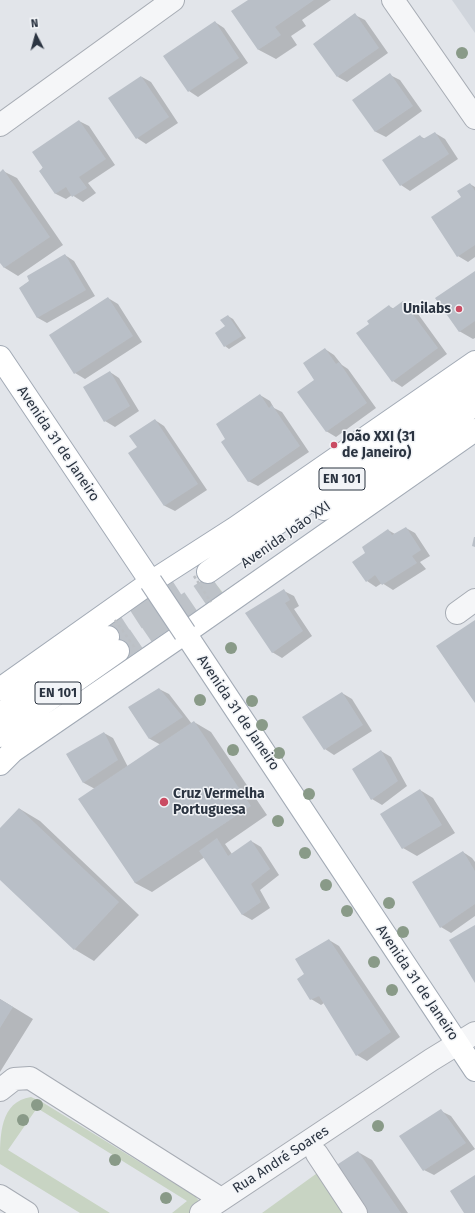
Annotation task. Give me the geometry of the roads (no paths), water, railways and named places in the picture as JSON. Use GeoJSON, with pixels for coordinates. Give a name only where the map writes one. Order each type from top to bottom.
{"type":"FeatureCollection","features":[{"type":"Feature","properties":{"kind":"main road","name":"Avenida 31 de Janeiro"},"geometry":{"type":"LineString","coordinates":[[0,357],[475,1070]]}},
{"type":"Feature","properties":{"kind":"main road"},"geometry":{"type":"LineString","coordinates":[[0,689],[151,582],[235,528],[475,362]]}},
{"type":"Feature","properties":{"kind":"main road","name":"Avenida João XXI"},"geometry":{"type":"LineString","coordinates":[[475,385],[207,583],[475,405]]}},
{"type":"Feature","properties":{"kind":"main road"},"geometry":{"type":"LineString","coordinates":[[4,750],[185,633],[475,430]]}},
{"type":"Feature","properties":{"kind":"main road","name":"EN 101"},"geometry":{"type":"LineString","coordinates":[[0,714],[119,639],[4,750]]}},
{"type":"Feature","properties":{"kind":"street"},"geometry":{"type":"LineString","coordinates":[[0,125],[173,0]]}},
{"type":"Feature","properties":{"kind":"street"},"geometry":{"type":"LineString","coordinates":[[393,0],[475,118]]}},
{"type":"Feature","properties":{"kind":"street"},"geometry":{"type":"LineString","coordinates":[[456,613],[475,600]]}},
{"type":"Feature","properties":{"kind":"street"},"geometry":{"type":"LineString","coordinates":[[0,775],[4,750]]}},
{"type":"Feature","properties":{"kind":"street","name":"Rua André Soares"},"geometry":{"type":"LineString","coordinates":[[0,1090],[14,1079],[30,1078],[221,1199],[431,1060],[475,1033]]}},
{"type":"Feature","properties":{"kind":"street"},"geometry":{"type":"LineString","coordinates":[[267,1169],[286,1174],[344,1137],[348,1116]]}},
{"type":"Feature","properties":{"kind":"street"},"geometry":{"type":"LineString","coordinates":[[317,1154],[356,1213]]}},
{"type":"Feature","properties":{"kind":"street"},"geometry":{"type":"LineString","coordinates":[[0,1196],[27,1213]]}},
{"type":"Feature","properties":{"kind":"street"},"geometry":{"type":"LineString","coordinates":[[201,1213],[221,1199]]}},
{"type":"Feature","properties":{"kind":"tunnel"},"geometry":{"type":"LineString","coordinates":[[118,651],[216,584]]}},
{"type":"Feature","properties":{"kind":"tunnel"},"geometry":{"type":"LineString","coordinates":[[108,637],[179,591]]}},
{"type":"Feature","properties":{"kind":"place","name":"Unilabs"},"geometry":{"type":"Point","coordinates":[459,309]}},
{"type":"Feature","properties":{"kind":"place","name":"João XXI (31 de Janeiro)"},"geometry":{"type":"Point","coordinates":[334,445]}},
{"type":"Feature","properties":{"kind":"place","name":"Cruz Vermelha Portuguesa"},"geometry":{"type":"Point","coordinates":[164,802]}}]}
